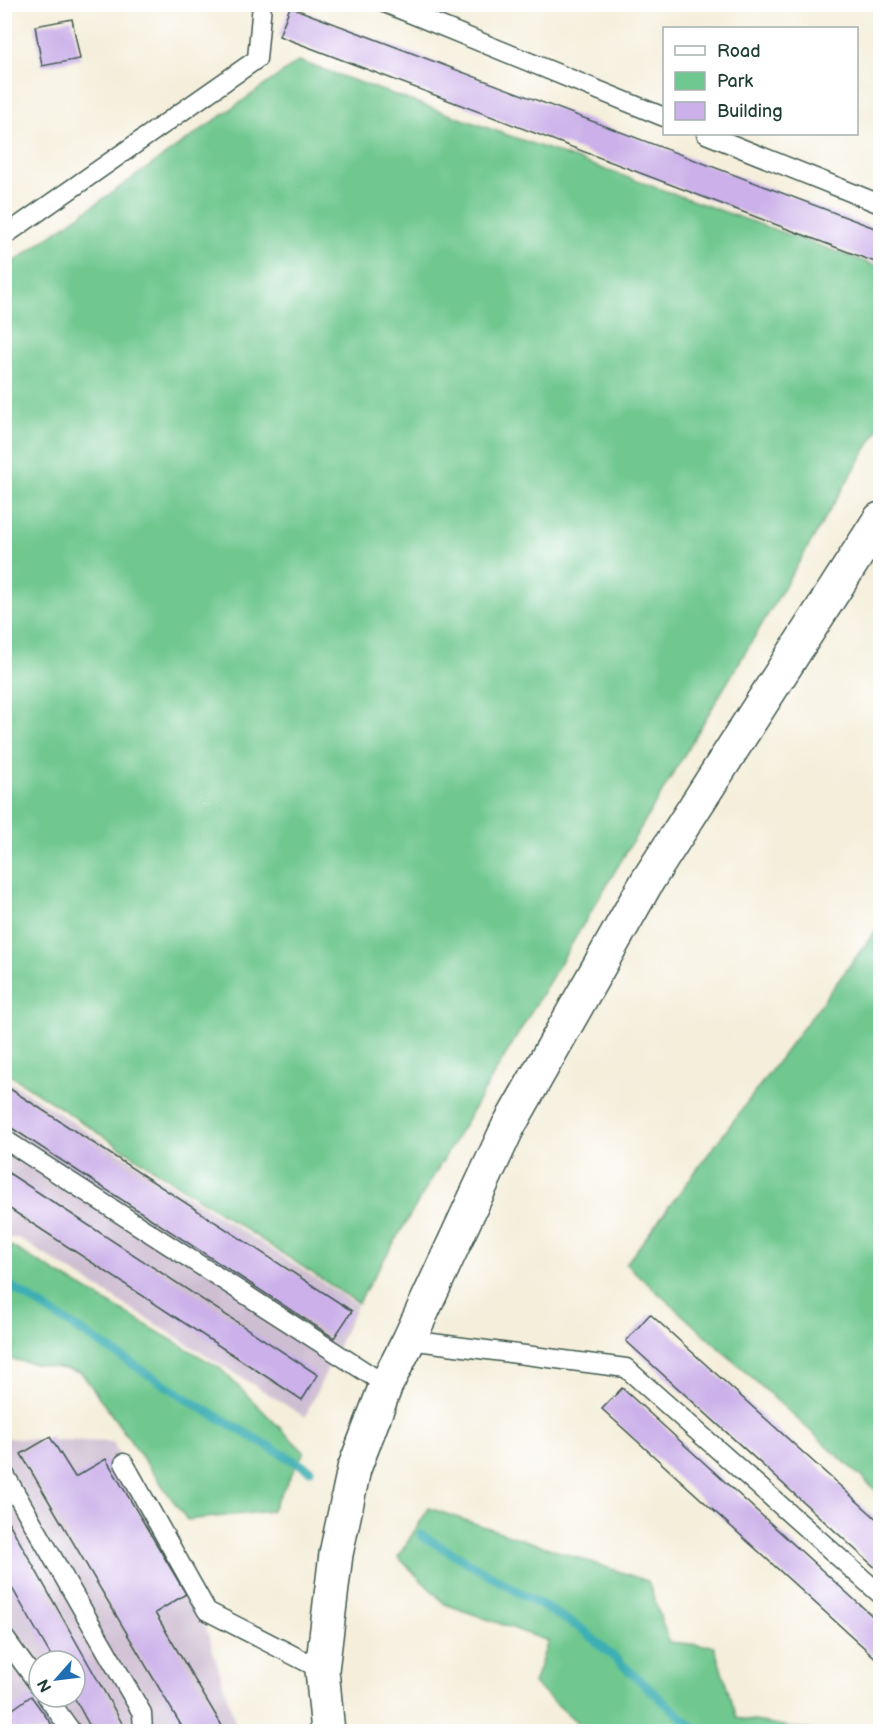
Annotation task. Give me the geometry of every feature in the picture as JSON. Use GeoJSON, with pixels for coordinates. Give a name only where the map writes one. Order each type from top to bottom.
{"type":"FeatureCollection","features":[{"type":"Feature","properties":{"kind":"main road"},"geometry":{"type":"LineString","coordinates":[[328,1731],[322,1670],[336,1554],[354,1469],[386,1385],[508,1127],[648,880],[880,519]]}},
{"type":"Feature","properties":{"kind":"lane"},"geometry":{"type":"LineString","coordinates":[[4,236],[256,59],[262,4]]}},
{"type":"Feature","properties":{"kind":"lane"},"geometry":{"type":"LineString","coordinates":[[387,4],[663,117]]}},
{"type":"Feature","properties":{"kind":"lane"},"geometry":{"type":"LineString","coordinates":[[708,135],[880,204]]}},
{"type":"Feature","properties":{"kind":"lane"},"geometry":{"type":"LineString","coordinates":[[4,1139],[386,1385]]}},
{"type":"Feature","properties":{"kind":"lane"},"geometry":{"type":"LineString","coordinates":[[409,1340],[626,1368],[880,1594]]}},
{"type":"Feature","properties":{"kind":"lane"},"geometry":{"type":"LineString","coordinates":[[124,1463],[207,1611],[322,1670]]}},
{"type":"Feature","properties":{"kind":"lane"},"geometry":{"type":"LineString","coordinates":[[4,1473],[142,1713],[143,1731]]}},
{"type":"Feature","properties":{"kind":"lane"},"geometry":{"type":"LineString","coordinates":[[4,1636],[27,1668]]}},
{"type":"Feature","properties":{"kind":"lane"},"geometry":{"type":"LineString","coordinates":[[56,1709],[72,1731]]}},
{"type":"Feature","properties":{"kind":"shaded area"},"geometry":{"type":"Polygon","coordinates":[[[4,1078],[357,1305],[305,1417],[18,1238],[5,1238],[4,1078]]]}},
{"type":"Feature","properties":{"kind":"shaded area"},"geometry":{"type":"Polygon","coordinates":[[[5,1438],[113,1442],[206,1628],[238,1731],[5,1732],[5,1438]]]}},
{"type":"Feature","properties":{"kind":"green space"},"geometry":{"type":"Polygon","coordinates":[[[299,61],[880,267],[880,426],[358,1303],[4,1071],[5,268],[299,61]]]}},
{"type":"Feature","properties":{"kind":"green space"},"geometry":{"type":"Polygon","coordinates":[[[880,925],[880,1494],[626,1264],[880,925]]]}},
{"type":"Feature","properties":{"kind":"green space"},"geometry":{"type":"Polygon","coordinates":[[[5,1246],[11,1246],[220,1368],[304,1452],[271,1511],[187,1520],[81,1372],[9,1359],[4,1354],[5,1246]]]}},
{"type":"Feature","properties":{"kind":"green space"},"geometry":{"type":"Polygon","coordinates":[[[429,1508],[648,1581],[669,1642],[714,1646],[737,1718],[814,1731],[587,1731],[534,1684],[548,1641],[445,1604],[398,1557],[429,1508]]]}},
{"type":"Feature","properties":{"kind":"building"},"geometry":{"type":"Polygon","coordinates":[[[290,7],[880,230],[880,264],[279,36],[290,7]]]}},
{"type":"Feature","properties":{"kind":"building"},"geometry":{"type":"Polygon","coordinates":[[[72,19],[80,59],[42,66],[35,26],[72,19]]]}},
{"type":"Feature","properties":{"kind":"building"},"geometry":{"type":"Polygon","coordinates":[[[4,1085],[352,1311],[334,1338],[4,1123],[4,1085]]]}},
{"type":"Feature","properties":{"kind":"building"},"geometry":{"type":"Polygon","coordinates":[[[4,1170],[318,1375],[302,1400],[4,1205],[4,1170]]]}},
{"type":"Feature","properties":{"kind":"building"},"geometry":{"type":"Polygon","coordinates":[[[650,1314],[880,1522],[880,1572],[626,1341],[650,1314]]]}},
{"type":"Feature","properties":{"kind":"building"},"geometry":{"type":"Polygon","coordinates":[[[622,1388],[880,1623],[880,1662],[602,1409],[622,1388]]]}},
{"type":"Feature","properties":{"kind":"building"},"geometry":{"type":"Polygon","coordinates":[[[50,1437],[75,1477],[106,1459],[186,1594],[155,1613],[224,1729],[220,1732],[185,1732],[21,1454],[50,1437]]]}},
{"type":"Feature","properties":{"kind":"building"},"geometry":{"type":"Polygon","coordinates":[[[4,1514],[80,1649],[47,1649],[4,1574],[4,1514]]]}},
{"type":"Feature","properties":{"kind":"building"},"geometry":{"type":"Polygon","coordinates":[[[87,1661],[127,1732],[93,1732],[81,1709],[87,1709],[87,1661]]]}},
{"type":"Feature","properties":{"kind":"building"},"geometry":{"type":"Polygon","coordinates":[[[4,1698],[13,1709],[27,1699],[27,1709],[40,1709],[57,1732],[4,1732],[4,1698]]]}},
{"type":"Feature","properties":{"kind":"waterway"},"geometry":{"type":"LineString","coordinates":[[4,1282],[200,1407],[310,1470]]}},
{"type":"Feature","properties":{"kind":"waterway"},"geometry":{"type":"LineString","coordinates":[[421,1535],[582,1629],[698,1732]]}}]}
